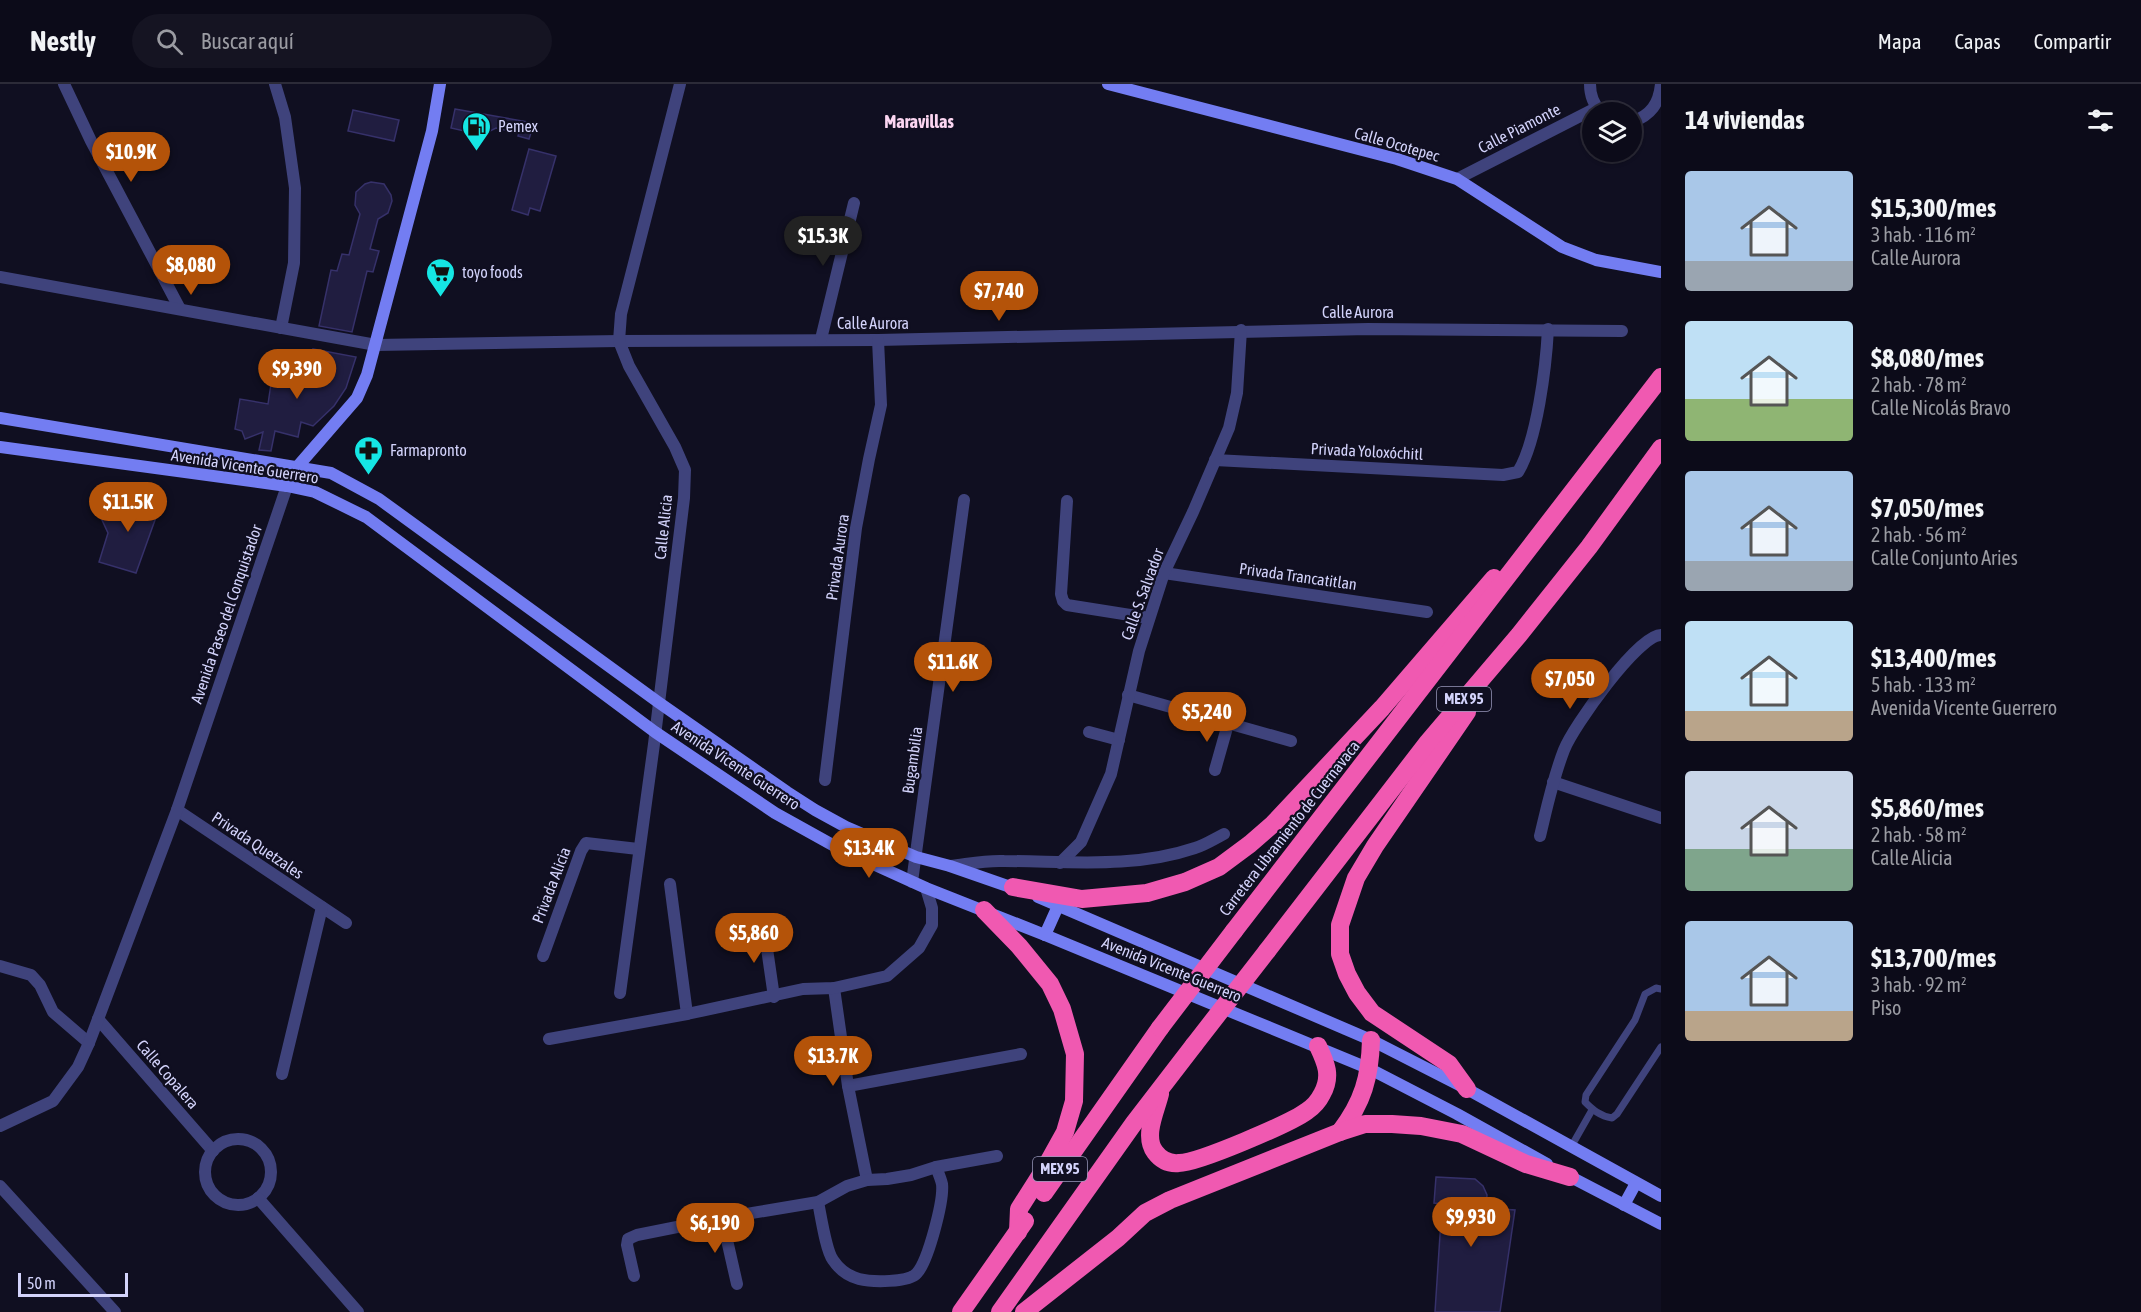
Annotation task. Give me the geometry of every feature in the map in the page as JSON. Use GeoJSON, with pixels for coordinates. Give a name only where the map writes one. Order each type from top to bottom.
{"type":"FeatureCollection","features":[{"type":"Feature","properties":{"kind":"highway","name":"Carretera Libramiento de Cuernavaca"},"geometry":{"type":"LineString","coordinates":[[961,1312],[1160,1028],[1661,377]]}},
{"type":"Feature","properties":{"kind":"highway","name":"MEX 95"},"geometry":{"type":"LineString","coordinates":[[1000,1312],[1134,1123],[1194,1044],[1428,742],[1589,547],[1661,448]]}},
{"type":"Feature","properties":{"kind":"highway"},"geometry":{"type":"LineString","coordinates":[[1013,887],[1082,899],[1147,893],[1185,882],[1219,867],[1251,844],[1273,824],[1382,708],[1492,579],[1535,541]]}},
{"type":"Feature","properties":{"kind":"highway"},"geometry":{"type":"LineString","coordinates":[[1467,1089],[1449,1064],[1372,1013],[1357,993],[1347,974],[1340,954],[1340,925],[1356,879],[1376,846],[1519,634]]}},
{"type":"Feature","properties":{"kind":"highway"},"geometry":{"type":"LineString","coordinates":[[984,910],[1019,946],[1050,984],[1062,1009],[1075,1054],[1074,1101],[1065,1132],[1046,1168],[1019,1209],[1018,1232]]}},
{"type":"Feature","properties":{"kind":"highway"},"geometry":{"type":"LineString","coordinates":[[1340,1132],[1351,1117],[1363,1093],[1370,1069],[1371,1040]]}},
{"type":"Feature","properties":{"kind":"highway"},"geometry":{"type":"LineString","coordinates":[[1162,1087],[1149,1135],[1154,1151],[1166,1162],[1180,1164],[1246,1139],[1308,1111],[1321,1097],[1328,1082],[1327,1067],[1318,1046]]}},
{"type":"Feature","properties":{"kind":"highway"},"geometry":{"type":"LineString","coordinates":[[1023,1312],[1118,1238],[1145,1213],[1170,1200],[1365,1124],[1421,1126],[1462,1134],[1526,1164],[1570,1177]]}},
{"type":"Feature","properties":{"kind":"main road","name":"Avenida Paseo del Conquistador"},"geometry":{"type":"LineString","coordinates":[[287,486],[298,466],[357,398],[367,375],[432,131],[440,84]]}},
{"type":"Feature","properties":{"kind":"main road","name":"Calle Ocotepec"},"geometry":{"type":"LineString","coordinates":[[1108,84],[1385,156],[1457,178],[1562,247],[1596,260],[1661,272]]}},
{"type":"Feature","properties":{"kind":"main road","name":"Avenida Vicente Guerrero"},"geometry":{"type":"LineString","coordinates":[[0,418],[332,473],[379,499],[658,702],[787,792],[846,827],[916,857],[1013,887],[1371,1040],[1467,1089],[1661,1196]]}},
{"type":"Feature","properties":{"kind":"main road","name":"Avenida Vicente Guerrero"},"geometry":{"type":"LineString","coordinates":[[0,447],[287,486],[315,492],[366,517],[655,732],[776,813],[838,848],[926,888],[1370,1069],[1661,1224]]}},
{"type":"Feature","properties":{"kind":"main road"},"geometry":{"type":"LineString","coordinates":[[1045,935],[1058,906]]}},
{"type":"Feature","properties":{"kind":"main road"},"geometry":{"type":"LineString","coordinates":[[1624,1205],[1636,1183]]}},
{"type":"Feature","properties":{"kind":"street"},"geometry":{"type":"LineString","coordinates":[[64,84],[91,141],[180,309]]}},
{"type":"Feature","properties":{"kind":"street"},"geometry":{"type":"LineString","coordinates":[[275,84],[285,117],[295,188],[294,263],[281,328]]}},
{"type":"Feature","properties":{"kind":"street","name":"Calle Alicia"},"geometry":{"type":"LineString","coordinates":[[620,993],[655,732],[684,498],[685,470],[675,447],[629,366],[619,341],[621,314],[680,84]]}},
{"type":"Feature","properties":{"kind":"street"},"geometry":{"type":"LineString","coordinates":[[1590,84],[1590,96],[1594,102]]}},
{"type":"Feature","properties":{"kind":"street"},"geometry":{"type":"LineString","coordinates":[[1642,118],[1653,109],[1659,98],[1661,84]]}},
{"type":"Feature","properties":{"kind":"street","name":"Calle Piamonte"},"geometry":{"type":"LineString","coordinates":[[1457,178],[1582,118]]}},
{"type":"Feature","properties":{"kind":"street"},"geometry":{"type":"LineString","coordinates":[[821,339],[854,203]]}},
{"type":"Feature","properties":{"kind":"street","name":"Calle Aurora"},"geometry":{"type":"LineString","coordinates":[[0,277],[376,345],[878,340],[1241,330],[1548,329],[1622,331]]}},
{"type":"Feature","properties":{"kind":"street","name":"Privada Yoloxóchitl"},"geometry":{"type":"LineString","coordinates":[[1215,460],[1503,475],[1518,472],[1525,461],[1536,415],[1547,356],[1548,329]]}},
{"type":"Feature","properties":{"kind":"street","name":"Calle S. Salvador"},"geometry":{"type":"LineString","coordinates":[[1060,863],[1081,842],[1111,774],[1128,695],[1164,573],[1229,428],[1236,393],[1241,330]]}},
{"type":"Feature","properties":{"kind":"street","name":"Privada Aurora"},"geometry":{"type":"LineString","coordinates":[[825,780],[856,528],[881,405],[878,340]]}},
{"type":"Feature","properties":{"kind":"street","name":"Avenida Paseo del Conquistador"},"geometry":{"type":"LineString","coordinates":[[0,1126],[53,1101],[78,1067],[89,1043],[177,810],[287,486]]}},
{"type":"Feature","properties":{"kind":"street","name":"Bugambilia"},"geometry":{"type":"LineString","coordinates":[[912,882],[964,500]]}},
{"type":"Feature","properties":{"kind":"street"},"geometry":{"type":"LineString","coordinates":[[1067,501],[1060,594],[1063,601],[1067,605],[1149,618]]}},
{"type":"Feature","properties":{"kind":"street","name":"Privada Trancatitlan"},"geometry":{"type":"LineString","coordinates":[[1164,573],[1427,612]]}},
{"type":"Feature","properties":{"kind":"street"},"geometry":{"type":"LineString","coordinates":[[1540,836],[1553,782],[1565,748],[1594,699],[1640,646],[1655,635],[1661,635]]}},
{"type":"Feature","properties":{"kind":"street"},"geometry":{"type":"LineString","coordinates":[[1128,695],[1291,741]]}},
{"type":"Feature","properties":{"kind":"street"},"geometry":{"type":"LineString","coordinates":[[1215,770],[1228,724]]}},
{"type":"Feature","properties":{"kind":"street"},"geometry":{"type":"LineString","coordinates":[[1089,732],[1119,740]]}},
{"type":"Feature","properties":{"kind":"street"},"geometry":{"type":"LineString","coordinates":[[1553,782],[1661,818]]}},
{"type":"Feature","properties":{"kind":"street","name":"Privada Quetzales"},"geometry":{"type":"LineString","coordinates":[[177,810],[346,923]]}},
{"type":"Feature","properties":{"kind":"street"},"geometry":{"type":"LineString","coordinates":[[950,866],[1002,861],[1129,862],[1196,848],[1224,834]]}},
{"type":"Feature","properties":{"kind":"street","name":"Privada Alicia"},"geometry":{"type":"LineString","coordinates":[[543,956],[581,851],[586,843],[638,849]]}},
{"type":"Feature","properties":{"kind":"street"},"geometry":{"type":"LineString","coordinates":[[670,884],[687,1014]]}},
{"type":"Feature","properties":{"kind":"street"},"geometry":{"type":"LineString","coordinates":[[549,1039],[774,997],[803,989],[834,988],[887,976],[919,948],[932,925],[932,908],[926,888]]}},
{"type":"Feature","properties":{"kind":"street"},"geometry":{"type":"LineString","coordinates":[[282,1074],[322,907]]}},
{"type":"Feature","properties":{"kind":"street"},"geometry":{"type":"LineString","coordinates":[[764,928],[774,997]]}},
{"type":"Feature","properties":{"kind":"street"},"geometry":{"type":"LineString","coordinates":[[0,966],[31,975],[40,985],[53,1012],[89,1043]]}},
{"type":"Feature","properties":{"kind":"street"},"geometry":{"type":"LineString","coordinates":[[834,988],[848,1086],[867,1180]]}},
{"type":"Feature","properties":{"kind":"street","name":"Calle Copalera"},"geometry":{"type":"LineString","coordinates":[[98,1019],[213,1150]]}},
{"type":"Feature","properties":{"kind":"street"},"geometry":{"type":"LineString","coordinates":[[848,1086],[1021,1054]]}},
{"type":"Feature","properties":{"kind":"street"},"geometry":{"type":"LineString","coordinates":[[237,1139],[251,1141],[262,1149],[269,1161],[271,1174],[267,1188],[258,1198],[238,1205],[228,1204],[218,1199],[206,1181],[207,1160],[213,1150],[224,1142],[237,1139]]}},
{"type":"Feature","properties":{"kind":"street"},"geometry":{"type":"LineString","coordinates":[[634,1276],[627,1245],[628,1239],[637,1235],[818,1202],[847,1186],[867,1180],[910,1175],[936,1167],[997,1156]]}},
{"type":"Feature","properties":{"kind":"street"},"geometry":{"type":"LineString","coordinates":[[818,1202],[831,1258],[842,1271],[858,1279],[884,1281],[912,1278],[918,1272],[928,1249],[941,1202],[942,1184],[936,1167]]}},
{"type":"Feature","properties":{"kind":"street"},"geometry":{"type":"LineString","coordinates":[[0,1186],[115,1312]]}},
{"type":"Feature","properties":{"kind":"street"},"geometry":{"type":"LineString","coordinates":[[258,1198],[358,1312]]}},
{"type":"Feature","properties":{"kind":"street"},"geometry":{"type":"LineString","coordinates":[[722,1218],[737,1284]]}},
{"type":"Feature","properties":{"kind":"lane"},"geometry":{"type":"LineString","coordinates":[[1661,989],[1656,988],[1645,994],[1635,1020],[1586,1095],[1585,1102],[1592,1110],[1612,1118],[1617,1114],[1661,1047]]}},
{"type":"Feature","properties":{"kind":"lane"},"geometry":{"type":"LineString","coordinates":[[1571,1147],[1592,1110]]}},
{"type":"Feature","properties":{"kind":"building"},"geometry":{"type":"Polygon","coordinates":[[[455,109],[534,123],[529,139],[518,136],[519,133],[496,128],[482,135],[451,128],[455,109]]]}},
{"type":"Feature","properties":{"kind":"building"},"geometry":{"type":"Polygon","coordinates":[[[353,110],[399,120],[394,141],[348,131],[353,110]]]}},
{"type":"Feature","properties":{"kind":"building"},"geometry":{"type":"Polygon","coordinates":[[[529,149],[556,156],[540,211],[530,208],[528,215],[512,210],[529,149]]]}},
{"type":"Feature","properties":{"kind":"building"},"geometry":{"type":"Polygon","coordinates":[[[371,182],[384,184],[392,201],[388,213],[378,219],[370,249],[379,251],[373,272],[367,271],[352,332],[319,326],[331,270],[337,271],[342,254],[349,255],[360,214],[355,205],[356,192],[371,182]]]}},
{"type":"Feature","properties":{"kind":"building"},"geometry":{"type":"Polygon","coordinates":[[[313,349],[356,357],[346,388],[334,406],[313,426],[301,422],[298,437],[275,431],[271,451],[259,450],[263,432],[245,439],[242,431],[235,429],[240,399],[268,404],[272,377],[307,383],[313,349]]]}},
{"type":"Feature","properties":{"kind":"building"},"geometry":{"type":"Polygon","coordinates":[[[122,494],[160,506],[136,573],[99,562],[108,533],[102,520],[117,510],[122,494]]]}},
{"type":"Feature","properties":{"kind":"building"},"geometry":{"type":"Polygon","coordinates":[[[1436,1177],[1475,1179],[1483,1186],[1487,1195],[1486,1208],[1515,1210],[1500,1312],[1435,1312],[1442,1204],[1434,1203],[1436,1177]]]}},
{"type":"Feature","properties":{"kind":"place","name":"Pemex"},"geometry":{"type":"Point","coordinates":[477,152]}},
{"type":"Feature","properties":{"kind":"place","name":"toyo foods"},"geometry":{"type":"Point","coordinates":[441,298]}},
{"type":"Feature","properties":{"kind":"place","name":"Farmapronto"},"geometry":{"type":"Point","coordinates":[369,476]}},
{"type":"Feature","properties":{"kind":"district","name":"Maravillas"},"geometry":{"type":"Point","coordinates":[919,122]}}]}
